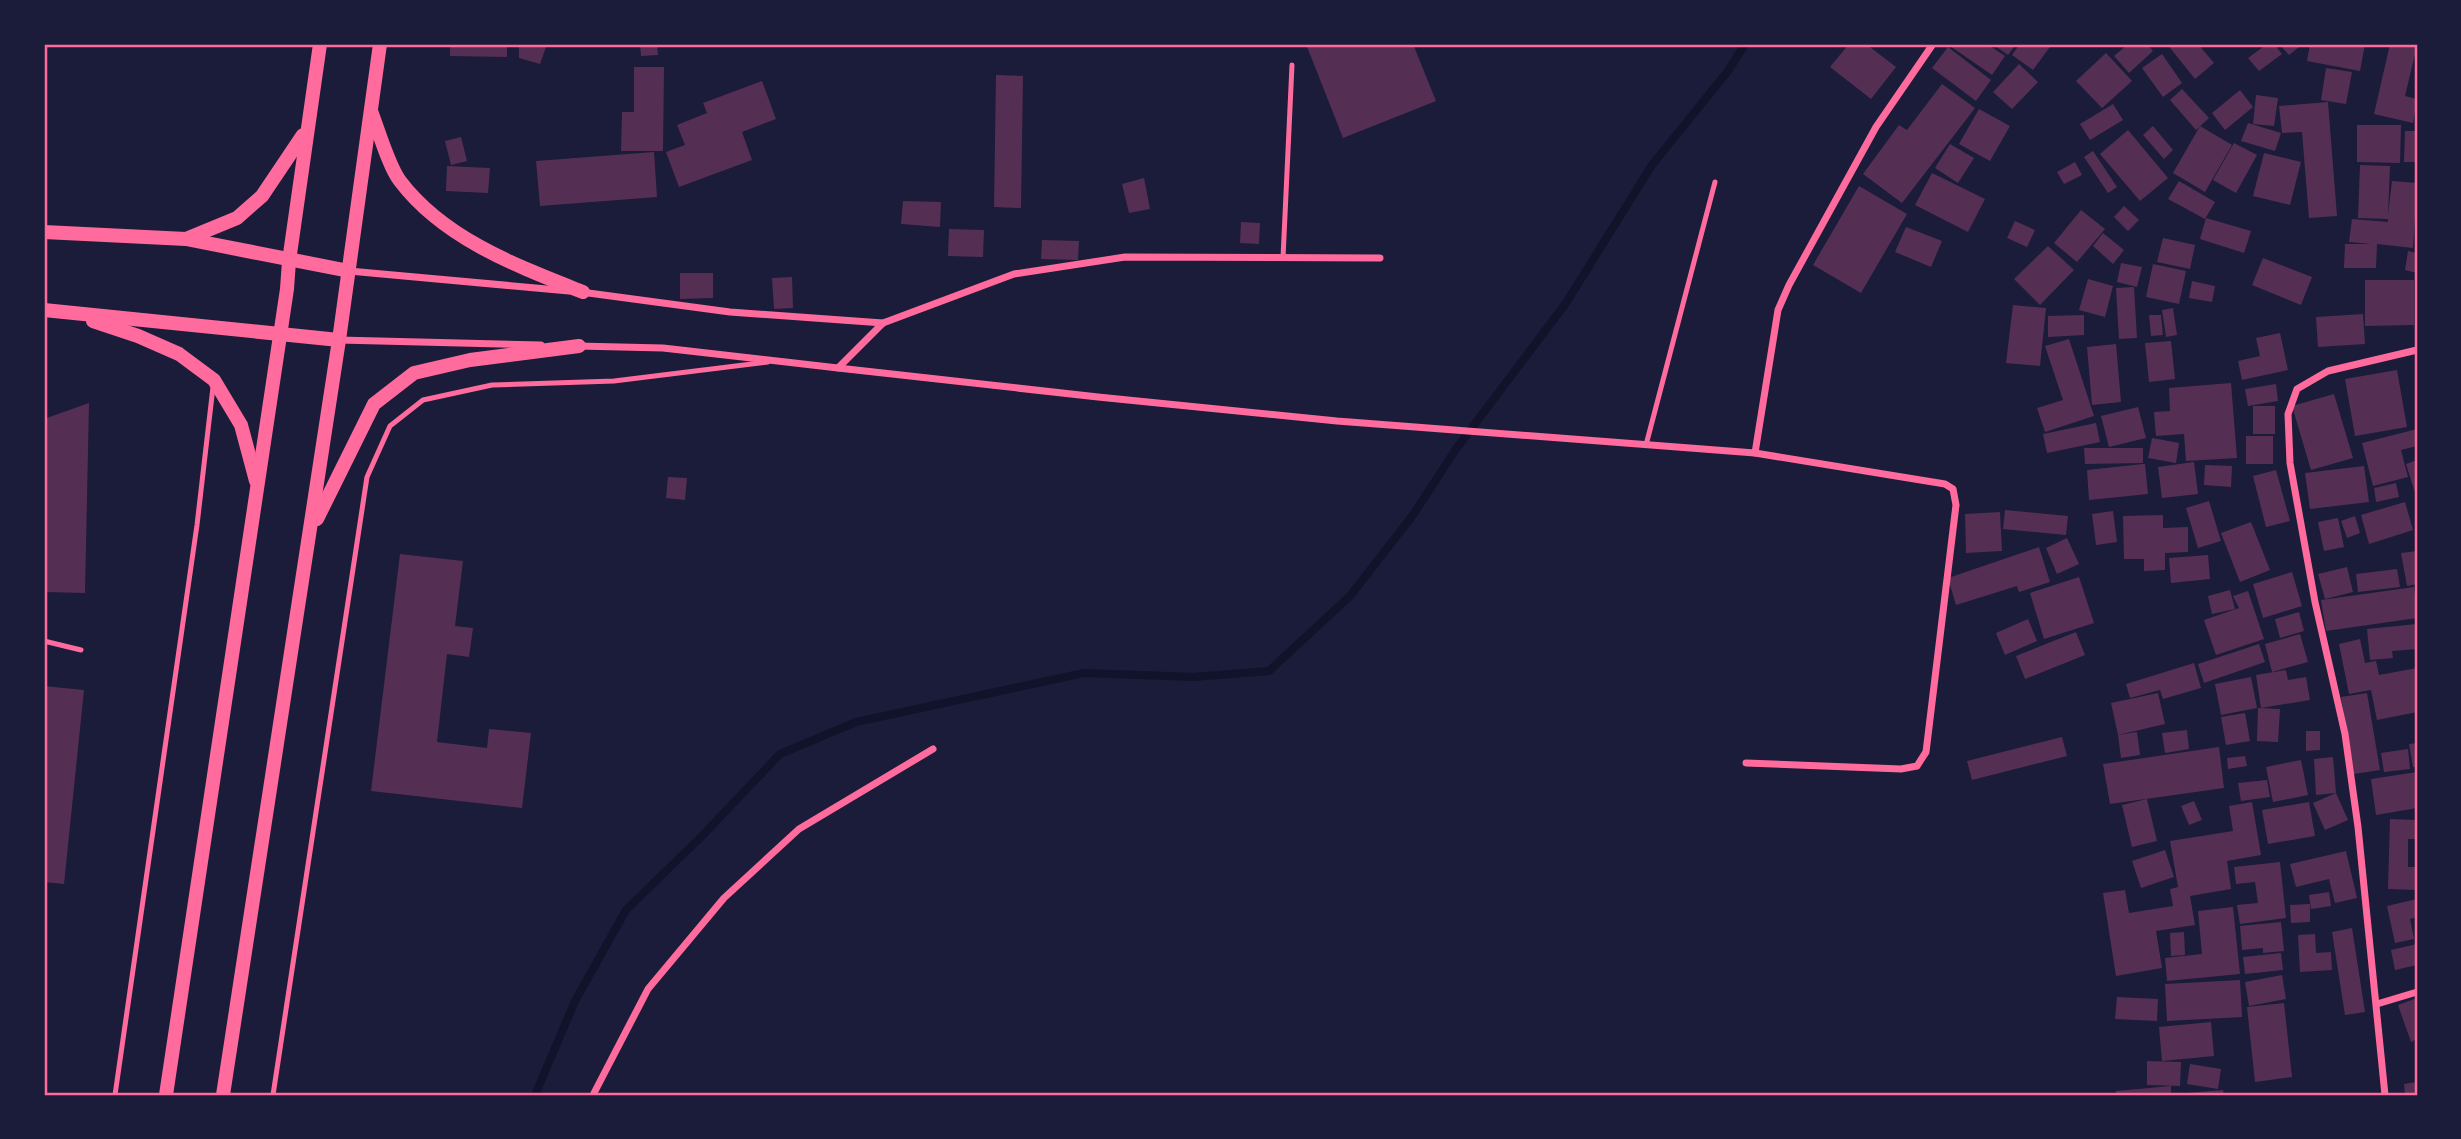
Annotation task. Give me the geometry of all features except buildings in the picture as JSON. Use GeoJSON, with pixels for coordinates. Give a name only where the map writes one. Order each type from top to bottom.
{"type":"FeatureCollection","features":[{"type":"Feature","properties":{"kind":"main road"},"geometry":{"type":"LineString","coordinates":[[166,1095],[287,289],[306,131],[320,44]]}},
{"type":"Feature","properties":{"kind":"main road"},"geometry":{"type":"LineString","coordinates":[[223,1095],[339,340],[380,44]]}},
{"type":"Feature","properties":{"kind":"main road"},"geometry":{"type":"LineString","coordinates":[[371,110],[398,179],[432,215],[484,249],[583,292]]}},
{"type":"Feature","properties":{"kind":"main road"},"geometry":{"type":"LineString","coordinates":[[186,239],[237,218],[262,196],[306,131]]}},
{"type":"Feature","properties":{"kind":"main road"},"geometry":{"type":"LineString","coordinates":[[44,232],[186,239],[349,271]]}},
{"type":"Feature","properties":{"kind":"main road"},"geometry":{"type":"LineString","coordinates":[[44,310],[339,340]]}},
{"type":"Feature","properties":{"kind":"main road"},"geometry":{"type":"LineString","coordinates":[[69,312],[138,335],[180,354],[214,380],[241,425],[258,486]]}},
{"type":"Feature","properties":{"kind":"main road"},"geometry":{"type":"LineString","coordinates":[[310,533],[374,404],[414,373],[470,360],[579,346]]}},
{"type":"Feature","properties":{"kind":"street"},"geometry":{"type":"LineString","coordinates":[[1755,453],[1778,310],[1789,285],[1876,127],[1933,44]]}},
{"type":"Feature","properties":{"kind":"street"},"geometry":{"type":"LineString","coordinates":[[838,368],[883,323],[1014,274],[1125,257],[1380,258]]}},
{"type":"Feature","properties":{"kind":"street"},"geometry":{"type":"LineString","coordinates":[[349,271],[583,292],[730,312],[883,323]]}},
{"type":"Feature","properties":{"kind":"street"},"geometry":{"type":"LineString","coordinates":[[339,340],[663,348],[1323,420],[1755,453],[1945,484],[1953,489],[1956,505],[1926,752],[1917,766],[1901,769],[1746,763]]}},
{"type":"Feature","properties":{"kind":"street"},"geometry":{"type":"LineString","coordinates":[[2385,1095],[2345,734],[2315,602],[2290,463],[2288,414],[2297,389],[2328,371],[2417,350]]}},
{"type":"Feature","properties":{"kind":"street"},"geometry":{"type":"LineString","coordinates":[[593,1095],[648,989],[724,898],[799,830],[933,749]]}},
{"type":"Feature","properties":{"kind":"street"},"geometry":{"type":"LineString","coordinates":[[2377,1004],[2417,992]]}},
{"type":"Feature","properties":{"kind":"lane"},"geometry":{"type":"LineString","coordinates":[[1283,258],[1292,65]]}},
{"type":"Feature","properties":{"kind":"lane"},"geometry":{"type":"LineString","coordinates":[[1646,445],[1715,182]]}},
{"type":"Feature","properties":{"kind":"lane"},"geometry":{"type":"LineString","coordinates":[[273,1095],[367,477],[390,426],[423,400],[492,385],[614,382],[775,361]]}},
{"type":"Feature","properties":{"kind":"lane"},"geometry":{"type":"LineString","coordinates":[[115,1095],[197,525],[214,380]]}},
{"type":"Feature","properties":{"kind":"lane"},"geometry":{"type":"LineString","coordinates":[[44,641],[81,650]]}},
{"type":"Feature","properties":{"kind":"waterway"},"geometry":{"type":"LineString","coordinates":[[535,1095],[575,1001],[626,910],[780,754],[856,722],[1084,673],[1193,677],[1269,671],[1350,596],[1413,515],[1456,449],[1566,303],[1652,165],[1728,71],[1745,44]]}}]}
